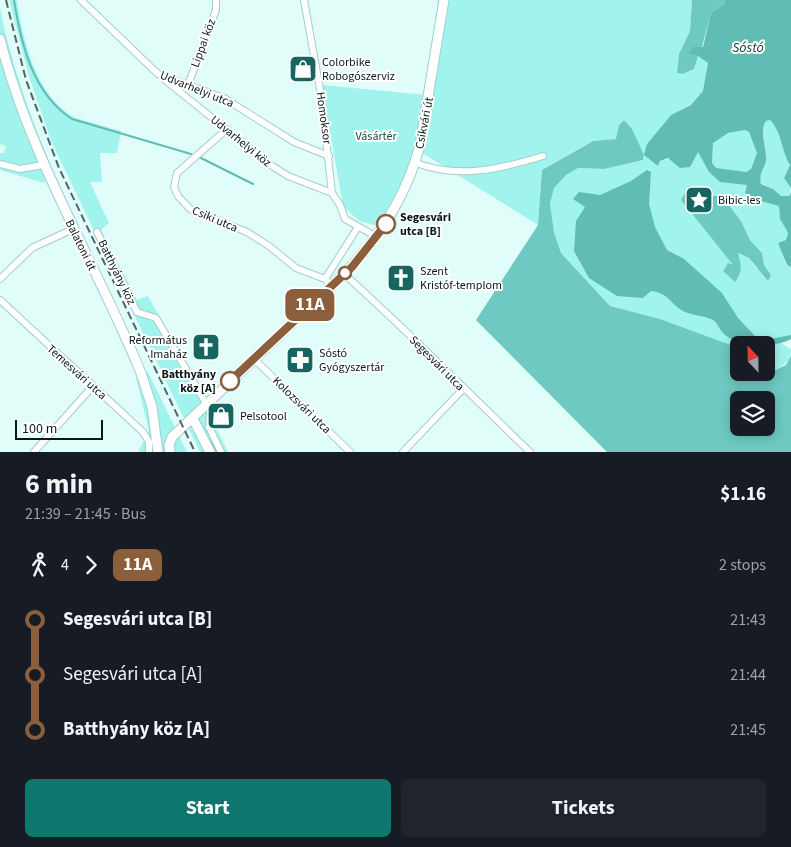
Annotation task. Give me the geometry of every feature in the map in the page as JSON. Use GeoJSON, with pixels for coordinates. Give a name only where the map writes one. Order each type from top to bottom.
{"type":"FeatureCollection","features":[{"type":"Feature","properties":{"kind":"street","name":"Udvarhelyi utca"},"geometry":{"type":"LineString","coordinates":[[81,0],[158,74],[230,102],[294,142],[329,156]]}},
{"type":"Feature","properties":{"kind":"street","name":"Lippai köz"},"geometry":{"type":"LineString","coordinates":[[188,85],[216,10],[216,0]]}},
{"type":"Feature","properties":{"kind":"street","name":"Homoksor"},"geometry":{"type":"LineString","coordinates":[[304,0],[320,88],[332,193],[340,205],[345,219],[377,237]]}},
{"type":"Feature","properties":{"kind":"street","name":"Csikvári út"},"geometry":{"type":"LineString","coordinates":[[170,452],[169,445],[172,437],[193,419],[329,282],[344,274],[377,237],[398,203],[416,163],[424,127],[444,0]]}},
{"type":"Feature","properties":{"kind":"street","name":"Balatoni út"},"geometry":{"type":"LineString","coordinates":[[0,39],[16,96],[43,165],[141,373],[152,407],[158,452]]}},
{"type":"Feature","properties":{"kind":"street","name":"Udvarhelyi köz"},"geometry":{"type":"LineString","coordinates":[[158,74],[262,159],[288,176],[332,193]]}},
{"type":"Feature","properties":{"kind":"street","name":"Csiki utca"},"geometry":{"type":"LineString","coordinates":[[227,130],[177,173],[174,187],[178,196],[190,209],[247,232],[269,246],[296,268],[329,282]]}},
{"type":"Feature","properties":{"kind":"street"},"geometry":{"type":"LineString","coordinates":[[416,163],[432,169],[465,172],[506,166],[543,156]]}},
{"type":"Feature","properties":{"kind":"street"},"geometry":{"type":"LineString","coordinates":[[0,164],[20,169],[43,165]]}},
{"type":"Feature","properties":{"kind":"street"},"geometry":{"type":"LineString","coordinates":[[329,282],[358,227]]}},
{"type":"Feature","properties":{"kind":"street"},"geometry":{"type":"LineString","coordinates":[[0,279],[32,248],[73,229]]}},
{"type":"Feature","properties":{"kind":"street","name":"Batthyány köz"},"geometry":{"type":"LineString","coordinates":[[97,232],[137,312],[156,318],[207,404]]}},
{"type":"Feature","properties":{"kind":"street","name":"Segesvári utca"},"geometry":{"type":"LineString","coordinates":[[344,274],[395,319],[463,389],[530,452]]}},
{"type":"Feature","properties":{"kind":"street","name":"Temesvári utca"},"geometry":{"type":"LineString","coordinates":[[0,300],[143,432],[149,448]]}},
{"type":"Feature","properties":{"kind":"street","name":"Kolozsvári utca"},"geometry":{"type":"LineString","coordinates":[[254,358],[350,452]]}},
{"type":"Feature","properties":{"kind":"street"},"geometry":{"type":"LineString","coordinates":[[34,452],[93,386]]}},
{"type":"Feature","properties":{"kind":"street"},"geometry":{"type":"LineString","coordinates":[[403,452],[463,389]]}},
{"type":"Feature","properties":{"kind":"street"},"geometry":{"type":"LineString","coordinates":[[210,414],[209,427],[221,452]]}},
{"type":"Feature","properties":{"kind":"street"},"geometry":{"type":"LineString","coordinates":[[193,419],[210,452]]}},
{"type":"Feature","properties":{"kind":"green space"},"geometry":{"type":"Polygon","coordinates":[[[9,0],[17,0],[28,50],[41,82],[50,96],[75,118],[121,131],[117,153],[100,153],[102,182],[90,182],[109,223],[101,230],[137,300],[148,296],[214,414],[211,418],[228,452],[200,452],[51,141],[29,76],[9,0]]]}},
{"type":"Feature","properties":{"kind":"green space","name":"Vásártér"},"geometry":{"type":"Polygon","coordinates":[[[438,0],[692,0],[690,31],[679,54],[677,73],[683,74],[694,69],[698,56],[708,63],[704,91],[691,105],[671,115],[647,144],[660,161],[698,152],[709,172],[747,185],[745,194],[753,199],[779,206],[780,219],[788,233],[786,240],[779,243],[786,265],[791,267],[791,335],[781,338],[782,344],[791,349],[787,362],[775,370],[775,336],[730,336],[730,345],[660,319],[610,306],[561,253],[554,232],[550,204],[554,188],[566,175],[578,168],[604,169],[643,160],[644,155],[624,120],[619,125],[617,139],[592,141],[542,170],[538,225],[419,151],[385,228],[359,221],[343,206],[322,85],[427,95],[438,0]],[[689,186],[681,200],[734,266],[723,271],[735,282],[737,253],[749,258],[756,268],[771,275],[764,265],[762,253],[750,240],[741,221],[722,196],[707,196],[689,186]]]}},
{"type":"Feature","properties":{"kind":"green space"},"geometry":{"type":"Polygon","coordinates":[[[0,8],[22,91],[53,171],[44,183],[0,170],[0,153],[4,153],[6,146],[0,144],[0,8]]]}},
{"type":"Feature","properties":{"kind":"green space"},"geometry":{"type":"Polygon","coordinates":[[[770,120],[777,131],[790,165],[784,178],[791,188],[789,196],[781,196],[773,189],[761,183],[760,179],[766,160],[763,129],[766,121],[770,120]]]}},
{"type":"Feature","properties":{"kind":"green space"},"geometry":{"type":"Polygon","coordinates":[[[745,130],[749,132],[757,153],[751,169],[746,172],[716,169],[712,163],[713,143],[728,133],[745,130]]]}},
{"type":"Feature","properties":{"kind":"green space"},"geometry":{"type":"Polygon","coordinates":[[[148,372],[187,452],[138,452],[149,431],[136,378],[148,372]]]}},
{"type":"Feature","properties":{"kind":"shaded area"},"geometry":{"type":"Polygon","coordinates":[[[692,0],[725,0],[724,4],[711,13],[702,47],[690,54],[698,56],[694,69],[683,74],[677,73],[679,54],[690,31],[692,0]]]}},
{"type":"Feature","properties":{"kind":"shaded area"},"geometry":{"type":"Polygon","coordinates":[[[624,120],[632,129],[644,155],[643,160],[604,169],[578,168],[566,175],[554,188],[550,204],[554,232],[561,253],[610,306],[660,319],[730,345],[730,381],[775,381],[775,370],[786,365],[791,355],[791,452],[607,452],[476,320],[538,225],[542,170],[593,141],[616,139],[619,125],[624,120]]]}},
{"type":"Feature","properties":{"kind":"shaded area"},"geometry":{"type":"Polygon","coordinates":[[[689,186],[707,196],[722,196],[741,221],[750,240],[762,253],[764,265],[771,275],[768,281],[749,258],[738,253],[741,268],[735,282],[723,271],[728,263],[733,265],[681,200],[689,186]]]}},
{"type":"Feature","properties":{"kind":"water","name":"Sóstó"},"geometry":{"type":"Polygon","coordinates":[[[725,0],[791,0],[791,188],[784,178],[790,165],[777,130],[770,120],[766,121],[763,129],[766,161],[760,179],[761,184],[773,189],[781,196],[789,196],[791,192],[791,267],[787,265],[778,243],[786,240],[788,233],[780,219],[779,206],[753,199],[745,193],[747,185],[720,182],[709,172],[698,152],[690,167],[680,168],[668,158],[660,161],[658,166],[644,155],[647,144],[671,115],[691,105],[703,91],[708,63],[698,56],[689,54],[693,47],[703,47],[711,13],[724,4],[725,0]],[[745,130],[728,133],[713,143],[712,163],[716,168],[746,172],[751,169],[757,153],[749,132],[745,130]]]}},
{"type":"Feature","properties":{"kind":"water"},"geometry":{"type":"Polygon","coordinates":[[[647,170],[651,172],[649,204],[655,227],[667,250],[684,259],[722,293],[738,318],[755,336],[730,336],[730,338],[725,335],[713,320],[683,311],[662,294],[651,291],[643,298],[617,296],[589,278],[574,251],[576,221],[585,207],[573,199],[579,192],[600,195],[631,181],[647,170]]]}},
{"type":"Feature","properties":{"kind":"water"},"geometry":{"type":"Polygon","coordinates":[[[791,335],[791,339],[776,344],[775,338],[791,335]]]}},
{"type":"Feature","properties":{"kind":"waterway"},"geometry":{"type":"LineString","coordinates":[[14,0],[25,50],[31,67],[47,96],[59,109],[72,119],[191,154]]}},
{"type":"Feature","properties":{"kind":"waterway"},"geometry":{"type":"LineString","coordinates":[[199,157],[253,184]]}},
{"type":"Feature","properties":{"kind":"waterway"},"geometry":{"type":"LineString","coordinates":[[212,441],[217,452]]}},
{"type":"Feature","properties":{"kind":"railway"},"geometry":{"type":"LineString","coordinates":[[6,0],[26,80],[59,168],[195,452]]}},
{"type":"Feature","properties":{"kind":"bus line","name":"11A"},"geometry":{"type":"LineString","coordinates":[[230,381],[278,334],[352,267],[386,224]]}},
{"type":"Feature","properties":{"kind":"place","name":"Colorbike Robogószerviz"},"geometry":{"type":"Point","coordinates":[303,69]}},
{"type":"Feature","properties":{"kind":"place","name":"Bibic-les"},"geometry":{"type":"Point","coordinates":[699,200]}},
{"type":"Feature","properties":{"kind":"place","name":"Segesvári utca [B]"},"geometry":{"type":"Point","coordinates":[386,224]}},
{"type":"Feature","properties":{"kind":"place","name":"Szent Kristóf-templom"},"geometry":{"type":"Point","coordinates":[401,278]}},
{"type":"Feature","properties":{"kind":"place","name":"Református Imaház"},"geometry":{"type":"Point","coordinates":[206,347]}},
{"type":"Feature","properties":{"kind":"place","name":"Sóstó Gyógyszertár"},"geometry":{"type":"Point","coordinates":[300,360]}},
{"type":"Feature","properties":{"kind":"place","name":"Batthyány köz [A]"},"geometry":{"type":"Point","coordinates":[230,381]}},
{"type":"Feature","properties":{"kind":"place","name":"Pelsotool"},"geometry":{"type":"Point","coordinates":[221,416]}}]}
